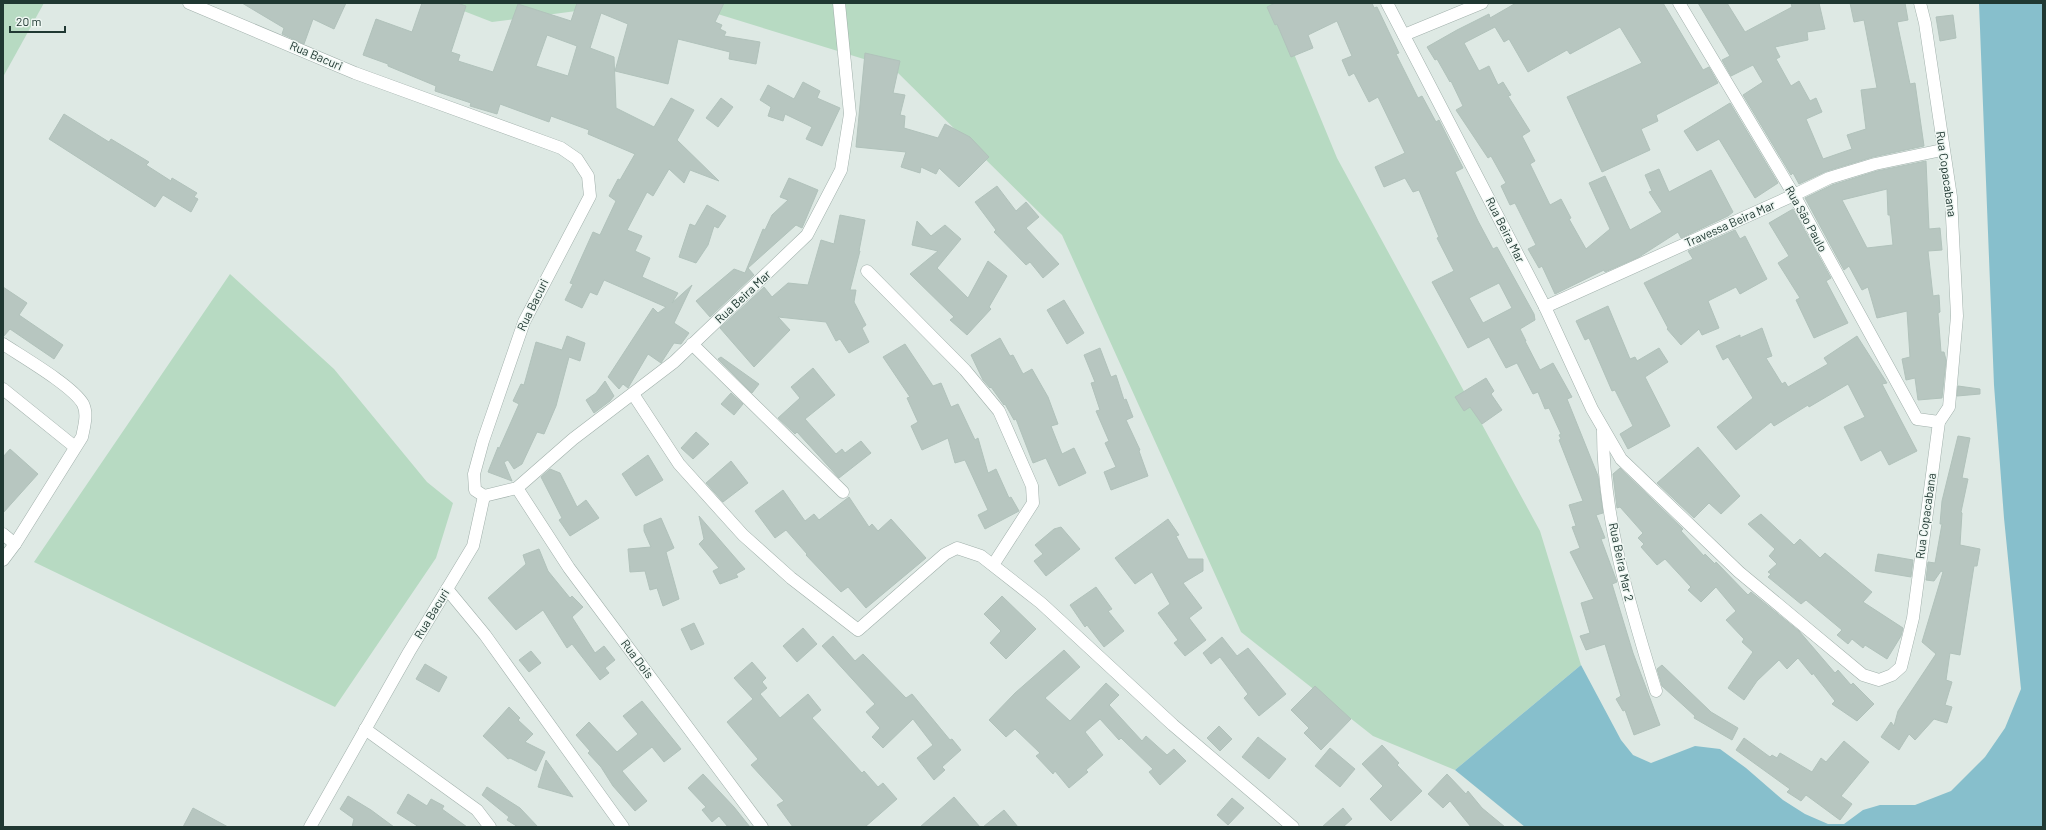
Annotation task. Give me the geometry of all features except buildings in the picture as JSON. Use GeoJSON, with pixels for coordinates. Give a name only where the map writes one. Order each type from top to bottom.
{"type":"FeatureCollection","features":[{"type":"Feature","properties":{"kind":"street","name":"Rua Bacuri"},"geometry":{"type":"LineString","coordinates":[[189,3],[355,73],[561,148],[577,159],[588,176],[590,196],[524,322],[483,440],[474,474],[475,490],[484,496],[473,546],[365,729],[310,827]]}},
{"type":"Feature","properties":{"kind":"street","name":"Rua Beira Mar"},"geometry":{"type":"LineString","coordinates":[[484,496],[517,488],[572,439],[633,394],[686,351],[785,258],[807,235],[841,170],[850,114],[839,3]]}},
{"type":"Feature","properties":{"kind":"street","name":"Rua Beira Mar"},"geometry":{"type":"LineString","coordinates":[[1388,3],[1545,307],[1603,430],[1621,459]]}},
{"type":"Feature","properties":{"kind":"street"},"geometry":{"type":"LineString","coordinates":[[1404,35],[1482,3]]}},
{"type":"Feature","properties":{"kind":"street","name":"Rua São Paulo"},"geometry":{"type":"LineString","coordinates":[[1679,3],[1794,195],[1917,418],[1939,422]]}},
{"type":"Feature","properties":{"kind":"street","name":"Rua Copacabana"},"geometry":{"type":"LineString","coordinates":[[1621,459],[1739,572],[1863,675],[1879,680],[1892,675],[1901,667],[1913,618],[1939,422],[1949,408],[1957,316],[1951,198],[1942,150],[1920,3]]}},
{"type":"Feature","properties":{"kind":"street","name":"Travessa Beira Mar"},"geometry":{"type":"LineString","coordinates":[[1545,307],[1794,195],[1828,178],[1875,164],[1942,150]]}},
{"type":"Feature","properties":{"kind":"street"},"geometry":{"type":"LineString","coordinates":[[867,272],[965,370],[999,411],[1032,486],[1033,502],[993,565]]}},
{"type":"Feature","properties":{"kind":"street"},"geometry":{"type":"LineString","coordinates":[[3,344],[74,392],[83,405],[86,421],[82,437],[15,544],[3,560]]}},
{"type":"Feature","properties":{"kind":"street"},"geometry":{"type":"LineString","coordinates":[[692,344],[843,492]]}},
{"type":"Feature","properties":{"kind":"street"},"geometry":{"type":"LineString","coordinates":[[3,389],[75,447]]}},
{"type":"Feature","properties":{"kind":"street"},"geometry":{"type":"LineString","coordinates":[[633,394],[679,464],[743,535],[791,578],[858,630],[945,554],[958,548],[981,556],[1041,603],[1173,725],[1293,827]]}},
{"type":"Feature","properties":{"kind":"street","name":"Rua Beira Mar 2"},"geometry":{"type":"LineString","coordinates":[[1603,430],[1603,460],[1608,503],[1628,599],[1656,691]]}},
{"type":"Feature","properties":{"kind":"street","name":"Rua Dois"},"geometry":{"type":"LineString","coordinates":[[517,488],[569,568],[762,827]]}},
{"type":"Feature","properties":{"kind":"street"},"geometry":{"type":"LineString","coordinates":[[3,534],[15,544]]}},
{"type":"Feature","properties":{"kind":"street"},"geometry":{"type":"LineString","coordinates":[[447,589],[485,635],[623,827]]}},
{"type":"Feature","properties":{"kind":"street"},"geometry":{"type":"LineString","coordinates":[[365,729],[477,810],[490,827]]}},
{"type":"Feature","properties":{"kind":"green space"},"geometry":{"type":"Polygon","coordinates":[[[3,3],[44,3],[3,77],[3,3]]]}},
{"type":"Feature","properties":{"kind":"green space"},"geometry":{"type":"Polygon","coordinates":[[[443,3],[637,3],[492,22],[443,3]]]}},
{"type":"Feature","properties":{"kind":"green space"},"geometry":{"type":"Polygon","coordinates":[[[682,3],[1273,3],[1337,158],[1540,531],[1581,665],[1455,770],[1373,736],[1241,632],[1062,235],[893,68],[682,3]]]}},
{"type":"Feature","properties":{"kind":"green space"},"geometry":{"type":"Polygon","coordinates":[[[230,274],[334,369],[427,482],[453,503],[436,558],[335,707],[34,562],[230,274]]]}},
{"type":"Feature","properties":{"kind":"water"},"geometry":{"type":"Polygon","coordinates":[[[1979,3],[2043,3],[2043,827],[1525,827],[1455,770],[1581,665],[1621,740],[1633,755],[1651,763],[1695,746],[1720,749],[1746,768],[1783,800],[1805,814],[1828,824],[1844,824],[1863,810],[1880,805],[1915,805],[1951,791],[1985,757],[2005,728],[2021,689],[2004,518],[1994,385],[1979,3]]]}}]}
